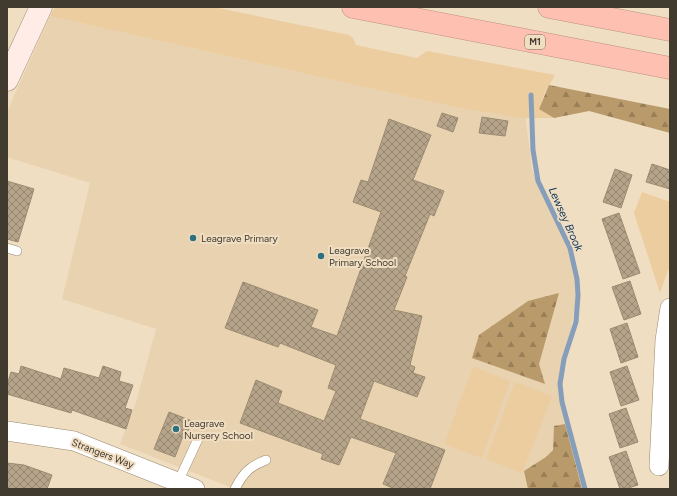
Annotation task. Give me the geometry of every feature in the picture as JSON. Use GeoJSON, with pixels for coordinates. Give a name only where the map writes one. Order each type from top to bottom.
{"type":"FeatureCollection","features":[{"type":"Feature","properties":{"kind":"highway","name":"M1"},"geometry":{"type":"LineString","coordinates":[[353,7],[670,68]]}},
{"type":"Feature","properties":{"kind":"highway"},"geometry":{"type":"LineString","coordinates":[[549,7],[670,30]]}},
{"type":"Feature","properties":{"kind":"street"},"geometry":{"type":"LineString","coordinates":[[7,80],[41,7]]}},
{"type":"Feature","properties":{"kind":"street"},"geometry":{"type":"LineString","coordinates":[[659,466],[665,340],[670,308]]}},
{"type":"Feature","properties":{"kind":"street","name":"Strangers Way"},"geometry":{"type":"LineString","coordinates":[[7,431],[74,441],[187,486]]}},
{"type":"Feature","properties":{"kind":"lane"},"geometry":{"type":"LineString","coordinates":[[7,248],[17,251]]}},
{"type":"Feature","properties":{"kind":"lane"},"geometry":{"type":"LineString","coordinates":[[187,486],[198,439]]}},
{"type":"Feature","properties":{"kind":"lane"},"geometry":{"type":"LineString","coordinates":[[236,489],[244,474],[254,465],[266,460]]}},
{"type":"Feature","properties":{"kind":"shaded area"},"geometry":{"type":"Polygon","coordinates":[[[55,7],[213,7],[349,35],[353,38],[356,45],[417,58],[427,51],[555,75],[544,94],[539,109],[554,118],[522,118],[455,107],[373,89],[50,16],[55,7]]]}},
{"type":"Feature","properties":{"kind":"shaded area","name":"Leagrave Primary School"},"geometry":{"type":"Polygon","coordinates":[[[50,16],[455,107],[527,118],[526,121],[532,169],[543,197],[566,243],[574,268],[576,291],[575,306],[570,333],[562,357],[558,390],[582,489],[235,489],[120,444],[136,402],[156,329],[62,299],[90,183],[7,157],[7,113],[50,16]]]}},
{"type":"Feature","properties":{"kind":"shaded area"},"geometry":{"type":"Polygon","coordinates":[[[642,192],[670,202],[670,265],[660,293],[634,213],[642,192]]]}},
{"type":"Feature","properties":{"kind":"shaded area"},"geometry":{"type":"Polygon","coordinates":[[[473,367],[510,381],[482,458],[444,444],[473,367]]]}},
{"type":"Feature","properties":{"kind":"shaded area"},"geometry":{"type":"Polygon","coordinates":[[[515,382],[552,396],[522,473],[486,459],[515,382]]]}},
{"type":"Feature","properties":{"kind":"green space"},"geometry":{"type":"Polygon","coordinates":[[[549,85],[670,109],[670,133],[589,111],[554,118],[539,109],[549,85]]]}},
{"type":"Feature","properties":{"kind":"green space"},"geometry":{"type":"Polygon","coordinates":[[[559,293],[539,364],[545,384],[472,358],[479,335],[528,301],[559,293]]]}},
{"type":"Feature","properties":{"kind":"green space"},"geometry":{"type":"Polygon","coordinates":[[[565,424],[582,489],[528,489],[524,471],[546,457],[553,450],[554,426],[565,424]]]}},
{"type":"Feature","properties":{"kind":"building"},"geometry":{"type":"Polygon","coordinates":[[[442,113],[458,118],[453,132],[437,126],[442,113]]]}},
{"type":"Feature","properties":{"kind":"building"},"geometry":{"type":"Polygon","coordinates":[[[482,117],[508,121],[505,136],[479,133],[482,117]]]}},
{"type":"Feature","properties":{"kind":"building","name":"Leagrave Primary School"},"geometry":{"type":"Polygon","coordinates":[[[389,119],[431,135],[413,180],[444,191],[434,216],[430,214],[405,276],[407,277],[394,310],[422,316],[410,365],[415,367],[413,373],[425,377],[417,397],[374,381],[360,419],[445,450],[430,489],[395,489],[383,484],[396,453],[351,437],[339,465],[321,459],[323,454],[240,423],[256,380],[282,391],[278,403],[324,421],[336,391],[328,388],[336,365],[280,343],[278,347],[225,328],[243,282],[318,310],[311,327],[337,336],[381,212],[353,202],[361,180],[368,182],[389,119]]]}},
{"type":"Feature","properties":{"kind":"building"},"geometry":{"type":"Polygon","coordinates":[[[652,164],[670,170],[670,189],[646,182],[652,164]]]}},
{"type":"Feature","properties":{"kind":"building"},"geometry":{"type":"Polygon","coordinates":[[[615,169],[632,175],[621,208],[603,202],[615,169]]]}},
{"type":"Feature","properties":{"kind":"building"},"geometry":{"type":"Polygon","coordinates":[[[7,181],[34,189],[18,242],[7,239],[7,181]]]}},
{"type":"Feature","properties":{"kind":"building"},"geometry":{"type":"Polygon","coordinates":[[[619,213],[640,273],[623,279],[602,219],[619,213]]]}},
{"type":"Feature","properties":{"kind":"building"},"geometry":{"type":"Polygon","coordinates":[[[630,281],[641,314],[624,320],[612,287],[630,281]]]}},
{"type":"Feature","properties":{"kind":"building"},"geometry":{"type":"Polygon","coordinates":[[[627,323],[638,357],[621,363],[610,329],[627,323]]]}},
{"type":"Feature","properties":{"kind":"building"},"geometry":{"type":"Polygon","coordinates":[[[21,366],[61,379],[64,368],[99,378],[103,366],[121,372],[119,381],[133,385],[125,408],[132,410],[126,429],[72,410],[71,413],[7,394],[7,385],[11,372],[19,374],[21,366]]]}},
{"type":"Feature","properties":{"kind":"building"},"geometry":{"type":"Polygon","coordinates":[[[627,366],[639,400],[621,406],[610,372],[627,366]]]}},
{"type":"Feature","properties":{"kind":"building"},"geometry":{"type":"Polygon","coordinates":[[[626,408],[638,442],[620,448],[609,414],[626,408]]]}},
{"type":"Feature","properties":{"kind":"building","name":"Leagrave Nursery School"},"geometry":{"type":"Polygon","coordinates":[[[169,412],[192,421],[186,437],[183,436],[175,457],[154,449],[169,412]]]}},
{"type":"Feature","properties":{"kind":"building"},"geometry":{"type":"Polygon","coordinates":[[[626,451],[638,485],[620,489],[609,457],[626,451]]]}},
{"type":"Feature","properties":{"kind":"building"},"geometry":{"type":"Polygon","coordinates":[[[7,463],[24,465],[52,475],[47,489],[7,489],[7,463]]]}},
{"type":"Feature","properties":{"kind":"waterway","name":"Lewsey Brook"},"geometry":{"type":"LineString","coordinates":[[531,95],[533,150],[538,181],[570,248],[577,279],[578,295],[576,322],[564,359],[560,384],[562,402],[585,489]]}},
{"type":"Feature","properties":{"kind":"place","name":"Leagrave Primary"},"geometry":{"type":"Point","coordinates":[193,238]}},
{"type":"Feature","properties":{"kind":"place","name":"Leagrave Primary School"},"geometry":{"type":"Point","coordinates":[321,256]}},
{"type":"Feature","properties":{"kind":"place","name":"Leagrave Nursery School"},"geometry":{"type":"Point","coordinates":[176,429]}}]}
